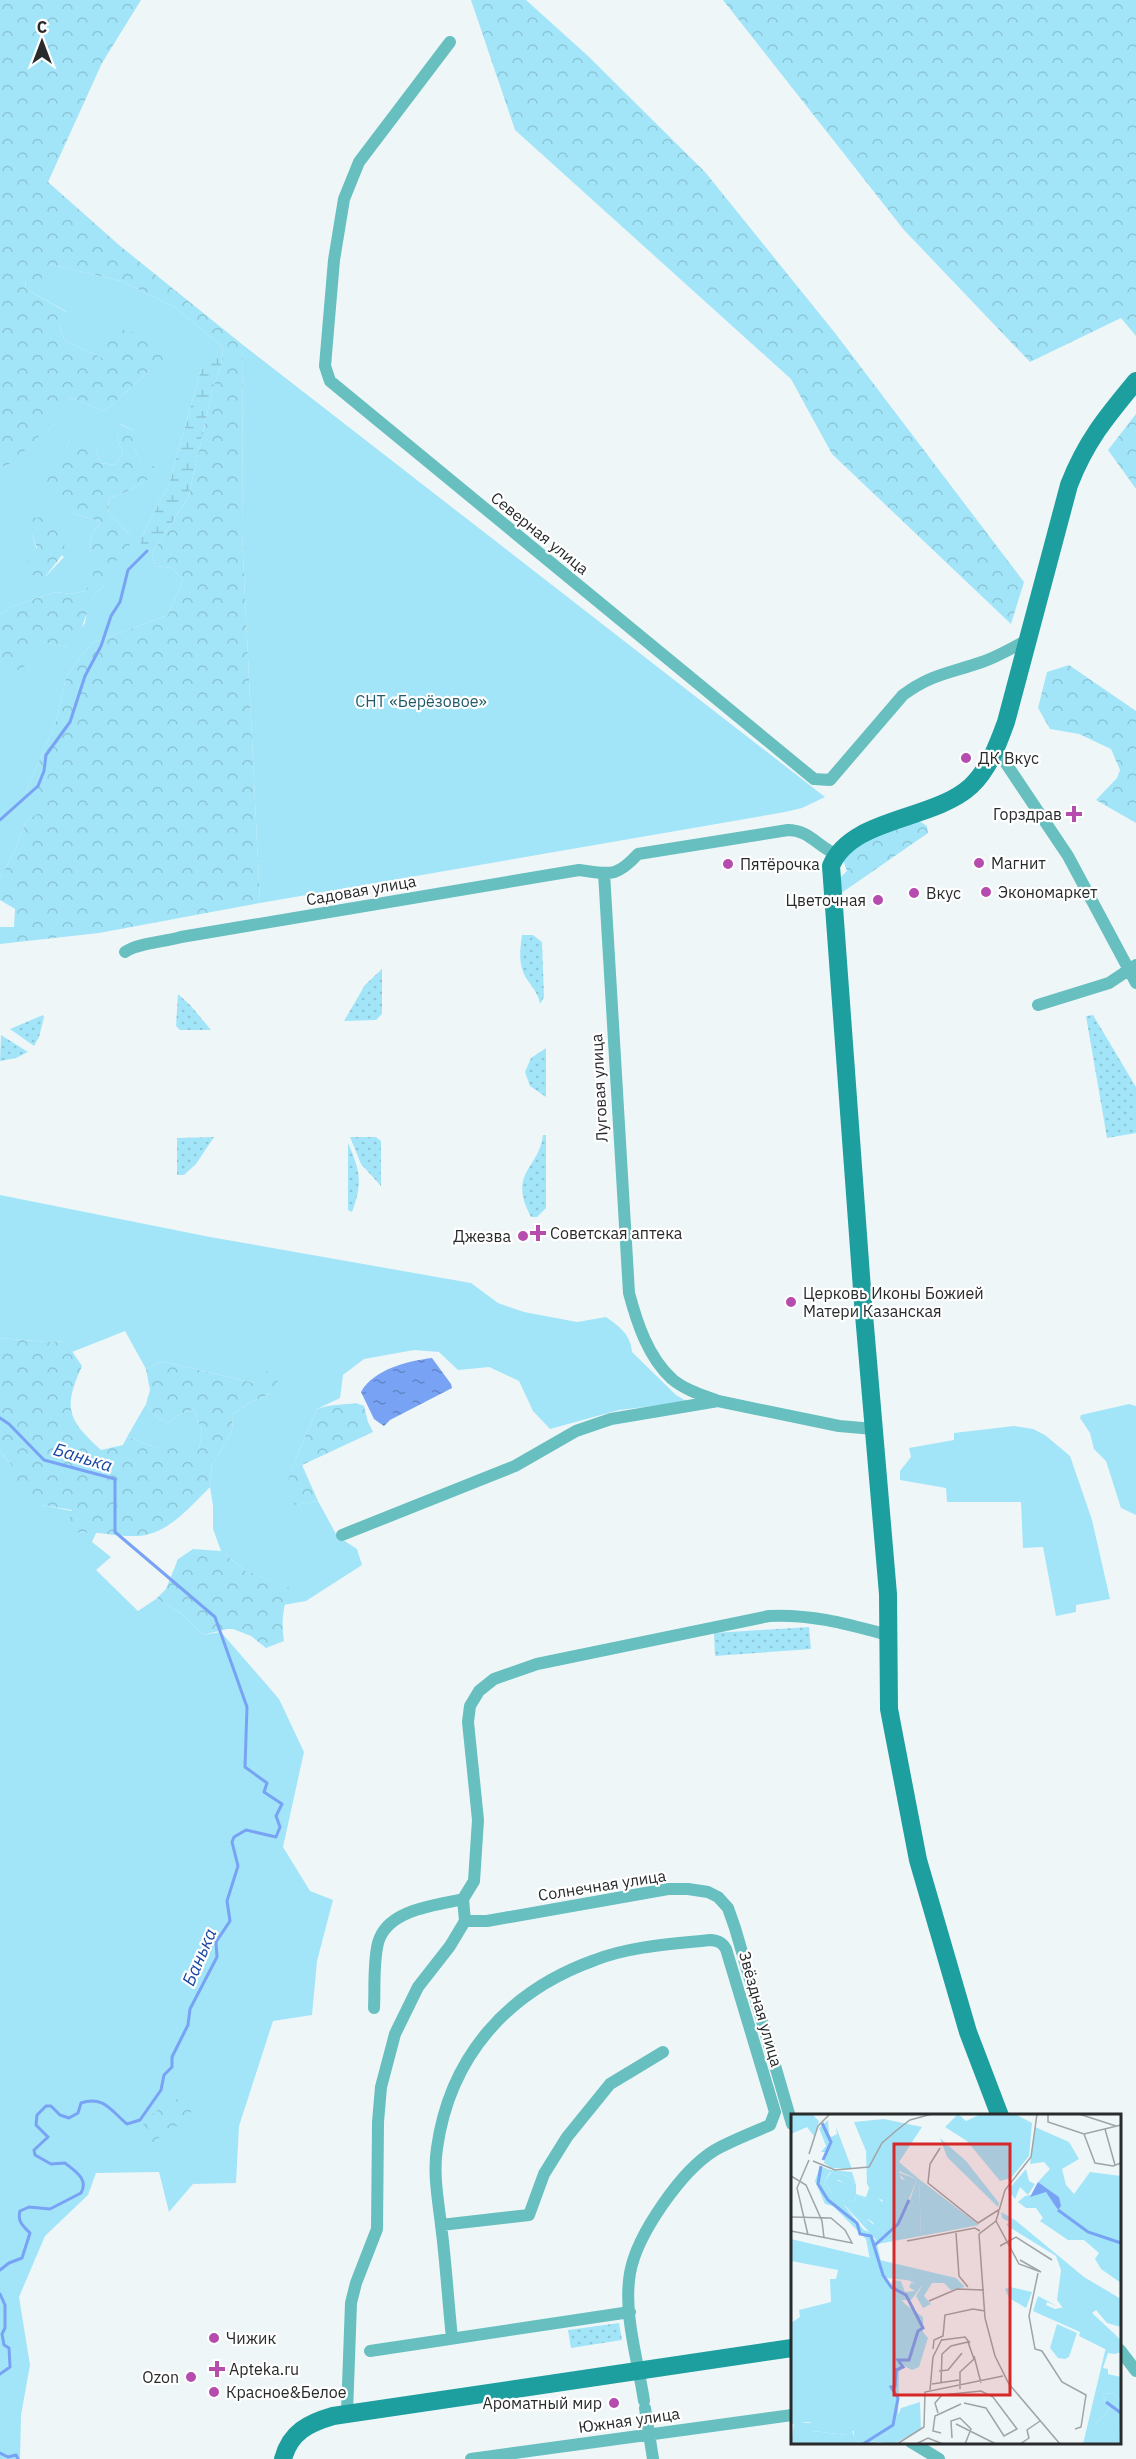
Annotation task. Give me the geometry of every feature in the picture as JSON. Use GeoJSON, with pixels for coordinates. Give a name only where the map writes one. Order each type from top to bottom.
{"type":"FeatureCollection","features":[{"type":"Feature","properties":{"kind":"street","name":"Северная улица"},"geometry":{"type":"LineString","coordinates":[[450,42],[359,162],[344,199],[334,260],[325,366],[330,381],[814,779],[830,780],[903,695],[916,686],[932,676],[984,662],[1029,639]]}},
{"type":"Feature","properties":{"kind":"street"},"geometry":{"type":"LineString","coordinates":[[1000,2114],[968,2032],[918,1860],[889,1710],[888,1594],[831,866],[836,854],[846,843],[861,834],[941,805],[959,795],[972,785],[995,752],[1006,722],[1069,485],[1079,458],[1094,433],[1136,381]]}},
{"type":"Feature","properties":{"kind":"street"},"geometry":{"type":"LineString","coordinates":[[995,752],[1003,759],[1064,849],[1132,968],[1136,984]]}},
{"type":"Feature","properties":{"kind":"street"},"geometry":{"type":"LineString","coordinates":[[604,873],[623,871],[638,854],[788,830],[798,830],[809,835],[822,847],[836,854]]}},
{"type":"Feature","properties":{"kind":"street","name":"Садовая улица"},"geometry":{"type":"LineString","coordinates":[[125,952],[132,948],[164,943],[181,937],[579,870],[604,873]]}},
{"type":"Feature","properties":{"kind":"street","name":"Луговая улица"},"geometry":{"type":"LineString","coordinates":[[604,873],[626,1270],[630,1300],[636,1324],[652,1353],[672,1378],[691,1391],[718,1401]]}},
{"type":"Feature","properties":{"kind":"street"},"geometry":{"type":"LineString","coordinates":[[1038,1005],[1090,990],[1132,968]]}},
{"type":"Feature","properties":{"kind":"street"},"geometry":{"type":"LineString","coordinates":[[342,1535],[515,1466],[576,1431],[602,1422],[718,1401],[839,1426],[874,1429]]}},
{"type":"Feature","properties":{"kind":"street"},"geometry":{"type":"LineString","coordinates":[[347,2414],[351,2303],[356,2283],[377,2229],[378,2121],[381,2087],[395,2034],[418,1987],[450,1946],[465,1921],[463,1899],[474,1881],[478,1820],[468,1722],[470,1706],[479,1691],[494,1679],[537,1664],[769,1616],[806,1616],[888,1635]]}},
{"type":"Feature","properties":{"kind":"street","name":"Солнечная улица"},"geometry":{"type":"LineString","coordinates":[[465,1921],[487,1921],[668,1889],[708,1892],[718,1897],[728,1908],[735,1928],[791,2121]]}},
{"type":"Feature","properties":{"kind":"street"},"geometry":{"type":"LineString","coordinates":[[374,2008],[378,1943],[387,1925],[402,1915],[463,1899]]}},
{"type":"Feature","properties":{"kind":"street","name":"Звёздная улица"},"geometry":{"type":"LineString","coordinates":[[452,2338],[436,2186],[437,2149],[446,2107],[470,2055],[485,2033],[506,2010],[544,1982],[596,1959],[653,1946],[711,1940],[723,1943],[775,2112],[770,2125],[714,2151],[705,2158],[666,2199],[645,2232],[630,2273],[630,2312]]}},
{"type":"Feature","properties":{"kind":"street"},"geometry":{"type":"LineString","coordinates":[[441,2225],[529,2215],[544,2174],[567,2137],[610,2084],[663,2052]]}},
{"type":"Feature","properties":{"kind":"street"},"geometry":{"type":"LineString","coordinates":[[370,2350],[630,2312],[653,2459]]}},
{"type":"Feature","properties":{"kind":"street"},"geometry":{"type":"LineString","coordinates":[[283,2459],[292,2439],[304,2426],[315,2421],[347,2414],[791,2348]]}},
{"type":"Feature","properties":{"kind":"street"},"geometry":{"type":"LineString","coordinates":[[1121,2352],[1136,2371]]}},
{"type":"Feature","properties":{"kind":"street","name":"Южная улица"},"geometry":{"type":"LineString","coordinates":[[471,2459],[791,2415]]}},
{"type":"Feature","properties":{"kind":"street"},"geometry":{"type":"LineString","coordinates":[[914,2444],[939,2459]]}},
{"type":"Feature","properties":{"kind":"green space"},"geometry":{"type":"Polygon","coordinates":[[[0,0],[141,0],[102,63],[48,182],[119,245],[243,345],[242,535],[260,903],[99,933],[0,944],[0,927],[14,927],[15,909],[0,900],[0,879],[16,848],[26,821],[39,813],[26,792],[56,721],[66,678],[92,643],[168,615],[183,580],[172,568],[155,566],[152,553],[188,498],[213,388],[221,366],[223,347],[176,308],[121,281],[49,264],[41,280],[25,278],[26,289],[68,313],[59,326],[65,341],[105,359],[106,340],[121,329],[161,341],[169,347],[168,367],[150,370],[105,411],[71,398],[33,443],[6,467],[0,466],[0,0]]]}},
{"type":"Feature","properties":{"kind":"green space"},"geometry":{"type":"Polygon","coordinates":[[[471,0],[526,0],[588,56],[705,172],[835,333],[1024,582],[1011,624],[832,454],[791,379],[515,130],[471,0]]]}},
{"type":"Feature","properties":{"kind":"green space"},"geometry":{"type":"Polygon","coordinates":[[[723,0],[1136,0],[1136,336],[1121,318],[1030,362],[904,230],[723,0]]]}},
{"type":"Feature","properties":{"kind":"green space"},"geometry":{"type":"Polygon","coordinates":[[[49,264],[121,281],[176,308],[223,347],[209,355],[201,369],[169,484],[141,538],[141,549],[152,553],[155,566],[172,568],[183,580],[168,615],[92,643],[66,678],[56,721],[26,792],[40,813],[26,821],[16,848],[0,879],[0,650],[3,664],[38,641],[67,647],[85,623],[94,595],[105,585],[130,535],[109,513],[108,498],[122,494],[148,480],[134,447],[134,431],[121,424],[117,439],[123,453],[115,465],[100,463],[96,449],[70,441],[63,455],[52,467],[73,513],[101,522],[92,534],[90,548],[94,576],[85,591],[71,594],[56,592],[13,606],[0,614],[0,466],[6,467],[71,398],[105,411],[150,370],[105,359],[65,341],[59,326],[67,312],[26,289],[25,278],[49,264]],[[32,534],[45,577],[64,557],[32,534]]]}},
{"type":"Feature","properties":{"kind":"green space","name":"СНТ «Берёзовое»"},"geometry":{"type":"Polygon","coordinates":[[[243,345],[825,797],[802,808],[785,812],[260,903],[242,535],[243,345]]]}},
{"type":"Feature","properties":{"kind":"green space"},"geometry":{"type":"Polygon","coordinates":[[[223,347],[221,366],[213,388],[188,498],[152,553],[141,550],[141,538],[169,484],[201,369],[208,355],[223,347]]]}},
{"type":"Feature","properties":{"kind":"green space"},"geometry":{"type":"Polygon","coordinates":[[[1136,414],[1136,489],[1108,450],[1136,414]]]}},
{"type":"Feature","properties":{"kind":"green space"},"geometry":{"type":"Polygon","coordinates":[[[120,424],[134,431],[134,447],[140,461],[155,467],[148,480],[122,494],[108,498],[109,513],[130,535],[129,551],[117,560],[105,585],[94,595],[78,637],[67,647],[38,641],[27,650],[27,665],[14,672],[2,664],[0,614],[13,606],[56,592],[71,594],[85,591],[93,576],[90,548],[92,534],[101,522],[73,513],[66,500],[38,488],[39,473],[58,460],[70,441],[85,439],[96,449],[100,463],[115,465],[123,453],[117,439],[120,424]]]}},
{"type":"Feature","properties":{"kind":"green space"},"geometry":{"type":"Polygon","coordinates":[[[48,517],[64,543],[63,553],[45,577],[32,575],[26,558],[37,548],[32,534],[33,518],[48,517]]]}},
{"type":"Feature","properties":{"kind":"green space"},"geometry":{"type":"Polygon","coordinates":[[[1069,665],[1136,711],[1136,823],[1096,800],[1117,778],[1120,770],[1111,749],[1079,734],[1050,729],[1038,708],[1047,672],[1069,665]]]}},
{"type":"Feature","properties":{"kind":"green space"},"geometry":{"type":"Polygon","coordinates":[[[919,821],[927,826],[928,833],[840,894],[839,879],[847,871],[843,860],[861,840],[919,821]]]}},
{"type":"Feature","properties":{"kind":"green space"},"geometry":{"type":"Polygon","coordinates":[[[522,935],[533,935],[542,942],[544,997],[540,1004],[522,967],[520,952],[522,935]]]}},
{"type":"Feature","properties":{"kind":"green space"},"geometry":{"type":"Polygon","coordinates":[[[382,969],[382,1014],[376,1020],[344,1021],[365,985],[382,969]]]}},
{"type":"Feature","properties":{"kind":"green space"},"geometry":{"type":"Polygon","coordinates":[[[178,994],[211,1030],[180,1030],[176,1026],[178,994]]]}},
{"type":"Feature","properties":{"kind":"green space"},"geometry":{"type":"Polygon","coordinates":[[[43,1015],[39,1037],[34,1046],[10,1029],[43,1015]]]}},
{"type":"Feature","properties":{"kind":"green space"},"geometry":{"type":"Polygon","coordinates":[[[1093,1015],[1136,1087],[1136,1133],[1107,1138],[1086,1016],[1093,1015]]]}},
{"type":"Feature","properties":{"kind":"green space"},"geometry":{"type":"Polygon","coordinates":[[[1,1035],[28,1052],[16,1058],[0,1061],[1,1035]]]}},
{"type":"Feature","properties":{"kind":"green space"},"geometry":{"type":"Polygon","coordinates":[[[546,1048],[546,1097],[530,1086],[525,1072],[531,1058],[546,1048]]]}},
{"type":"Feature","properties":{"kind":"green space"},"geometry":{"type":"Polygon","coordinates":[[[543,1135],[546,1135],[546,1208],[537,1217],[531,1217],[524,1202],[523,1181],[536,1156],[543,1135]]]}},
{"type":"Feature","properties":{"kind":"green space"},"geometry":{"type":"Polygon","coordinates":[[[214,1137],[196,1164],[184,1175],[177,1175],[177,1138],[214,1137]]]}},
{"type":"Feature","properties":{"kind":"green space"},"geometry":{"type":"Polygon","coordinates":[[[350,1137],[376,1137],[381,1141],[381,1186],[361,1164],[350,1137]]]}},
{"type":"Feature","properties":{"kind":"green space"},"geometry":{"type":"Polygon","coordinates":[[[348,1143],[359,1177],[358,1193],[352,1212],[348,1210],[348,1143]]]}},
{"type":"Feature","properties":{"kind":"green space"},"geometry":{"type":"Polygon","coordinates":[[[0,1195],[210,1237],[471,1283],[498,1303],[524,1312],[577,1322],[606,1317],[627,1336],[632,1352],[676,1395],[688,1402],[619,1410],[550,1429],[533,1411],[519,1381],[489,1367],[458,1370],[439,1352],[414,1350],[364,1359],[343,1375],[340,1398],[317,1409],[291,1470],[295,1505],[318,1501],[337,1536],[357,1549],[362,1565],[306,1601],[283,1605],[289,1588],[246,1571],[221,1551],[213,1529],[210,1487],[212,1465],[232,1431],[233,1414],[251,1402],[270,1394],[254,1383],[161,1361],[146,1369],[125,1331],[72,1352],[65,1341],[47,1342],[0,1338],[0,1195]]]}},
{"type":"Feature","properties":{"kind":"green space"},"geometry":{"type":"Polygon","coordinates":[[[0,1338],[47,1342],[65,1341],[82,1366],[72,1392],[72,1412],[81,1430],[101,1450],[123,1445],[127,1437],[158,1448],[199,1448],[202,1432],[194,1409],[180,1414],[168,1423],[155,1416],[146,1404],[150,1390],[146,1369],[161,1361],[254,1383],[267,1371],[281,1376],[270,1394],[251,1402],[233,1414],[232,1431],[212,1465],[210,1487],[177,1519],[158,1531],[137,1536],[76,1533],[69,1522],[72,1510],[42,1505],[13,1494],[12,1466],[0,1451],[0,1338]]]}},
{"type":"Feature","properties":{"kind":"green space"},"geometry":{"type":"Polygon","coordinates":[[[356,1403],[364,1406],[373,1432],[302,1465],[318,1501],[295,1505],[286,1489],[291,1470],[317,1409],[331,1405],[356,1403]]]}},
{"type":"Feature","properties":{"kind":"green space"},"geometry":{"type":"Polygon","coordinates":[[[146,1404],[155,1416],[168,1423],[180,1414],[194,1409],[202,1432],[199,1448],[158,1448],[127,1437],[146,1404]]]}},
{"type":"Feature","properties":{"kind":"green space"},"geometry":{"type":"Polygon","coordinates":[[[1129,1404],[1136,1406],[1136,1515],[1121,1508],[1106,1461],[1094,1449],[1090,1433],[1080,1418],[1081,1415],[1129,1404]]]}},
{"type":"Feature","properties":{"kind":"green space"},"geometry":{"type":"Polygon","coordinates":[[[1014,1426],[1033,1429],[1045,1435],[1070,1456],[1092,1520],[1110,1599],[1076,1605],[1076,1612],[1056,1616],[1043,1547],[1023,1548],[1021,1502],[947,1502],[946,1488],[900,1480],[900,1471],[911,1457],[909,1448],[954,1440],[954,1433],[1014,1426]]]}},
{"type":"Feature","properties":{"kind":"green space"},"geometry":{"type":"Polygon","coordinates":[[[0,1451],[42,1505],[72,1511],[76,1533],[97,1531],[92,1542],[111,1557],[96,1570],[138,1611],[156,1599],[181,1613],[203,1635],[221,1632],[279,1699],[304,1752],[283,1847],[310,1891],[333,1900],[317,1961],[312,2015],[273,2021],[239,2126],[236,2183],[193,2184],[169,2212],[159,2172],[96,2173],[88,2195],[45,2236],[19,2297],[30,2365],[21,2415],[20,2459],[0,2459],[0,1451]]]}},
{"type":"Feature","properties":{"kind":"green space"},"geometry":{"type":"Polygon","coordinates":[[[193,1549],[221,1551],[246,1571],[290,1588],[283,1614],[284,1641],[266,1648],[251,1636],[233,1629],[203,1635],[181,1613],[156,1599],[166,1589],[178,1559],[193,1549]]]}},
{"type":"Feature","properties":{"kind":"green space"},"geometry":{"type":"Polygon","coordinates":[[[809,1627],[811,1649],[715,1656],[714,1633],[809,1627]]]}},
{"type":"Feature","properties":{"kind":"green space"},"geometry":{"type":"Polygon","coordinates":[[[181,2097],[191,2097],[198,2104],[178,2126],[169,2128],[148,2148],[141,2150],[135,2143],[135,2133],[155,2112],[181,2097]]]}},
{"type":"Feature","properties":{"kind":"green space"},"geometry":{"type":"Polygon","coordinates":[[[619,2323],[622,2340],[571,2348],[568,2330],[619,2323]]]}},
{"type":"Feature","properties":{"kind":"water"},"geometry":{"type":"Polygon","coordinates":[[[432,1358],[452,1388],[390,1420],[384,1426],[374,1419],[361,1392],[367,1384],[374,1377],[392,1368],[432,1358]]]}},
{"type":"Feature","properties":{"kind":"waterway"},"geometry":{"type":"LineString","coordinates":[[0,820],[38,786],[44,771],[46,755],[70,722],[85,676],[101,646],[111,616],[120,602],[128,570],[147,551]]}},
{"type":"Feature","properties":{"kind":"waterway","name":"Банька"},"geometry":{"type":"LineString","coordinates":[[0,1418],[9,1424],[44,1460],[115,1479],[115,1532],[215,1617],[247,1707],[245,1767],[267,1783],[264,1792],[282,1804],[276,1816],[280,1827],[276,1837],[246,1830],[234,1837],[232,1842],[238,1866],[227,1901],[230,1921],[216,1942],[217,1957],[190,2009],[188,2025],[172,2057],[172,2067],[164,2075],[161,2090],[140,2120],[127,2124],[107,2106],[96,2101],[81,2103],[78,2113],[69,2118],[60,2115],[51,2106],[46,2106],[37,2115],[36,2125],[48,2137],[34,2150],[35,2155],[51,2164],[65,2163],[80,2176],[83,2188],[81,2193],[50,2209],[29,2207],[20,2211],[20,2221],[30,2233],[22,2258],[9,2263],[0,2270]]}},
{"type":"Feature","properties":{"kind":"waterway","name":"Банька"},"geometry":{"type":"LineString","coordinates":[[0,2294],[5,2305],[5,2328],[2,2334],[4,2345],[9,2348],[10,2367],[0,2374]]}},
{"type":"Feature","properties":{"kind":"waterway","name":"Банька"},"geometry":{"type":"LineString","coordinates":[[0,2453],[8,2457],[16,2455],[18,2459]]}},
{"type":"Feature","properties":{"kind":"place","name":"ДК Вкус"},"geometry":{"type":"Point","coordinates":[966,758]}},
{"type":"Feature","properties":{"kind":"place","name":"Горздрав"},"geometry":{"type":"Point","coordinates":[1074,814]}},
{"type":"Feature","properties":{"kind":"place","name":"Магнит"},"geometry":{"type":"Point","coordinates":[979,863]}},
{"type":"Feature","properties":{"kind":"place","name":"Пятёрочка"},"geometry":{"type":"Point","coordinates":[728,864]}},
{"type":"Feature","properties":{"kind":"place","name":"Экономаркет"},"geometry":{"type":"Point","coordinates":[986,892]}},
{"type":"Feature","properties":{"kind":"place","name":"Вкус"},"geometry":{"type":"Point","coordinates":[914,893]}},
{"type":"Feature","properties":{"kind":"place","name":"Цветочная"},"geometry":{"type":"Point","coordinates":[878,900]}},
{"type":"Feature","properties":{"kind":"place","name":"Советская аптека"},"geometry":{"type":"Point","coordinates":[538,1233]}},
{"type":"Feature","properties":{"kind":"place","name":"Джезва"},"geometry":{"type":"Point","coordinates":[523,1236]}},
{"type":"Feature","properties":{"kind":"place","name":"Церковь Иконы Божией Матери Казанская"},"geometry":{"type":"Point","coordinates":[791,1302]}},
{"type":"Feature","properties":{"kind":"place","name":"Чижик"},"geometry":{"type":"Point","coordinates":[214,2338]}},
{"type":"Feature","properties":{"kind":"place","name":"Apteka.ru"},"geometry":{"type":"Point","coordinates":[217,2369]}},
{"type":"Feature","properties":{"kind":"place","name":"Ozon"},"geometry":{"type":"Point","coordinates":[191,2377]}},
{"type":"Feature","properties":{"kind":"place","name":"Красное&Белое"},"geometry":{"type":"Point","coordinates":[214,2392]}},
{"type":"Feature","properties":{"kind":"place","name":"Ароматный мир"},"geometry":{"type":"Point","coordinates":[614,2403]}}]}
